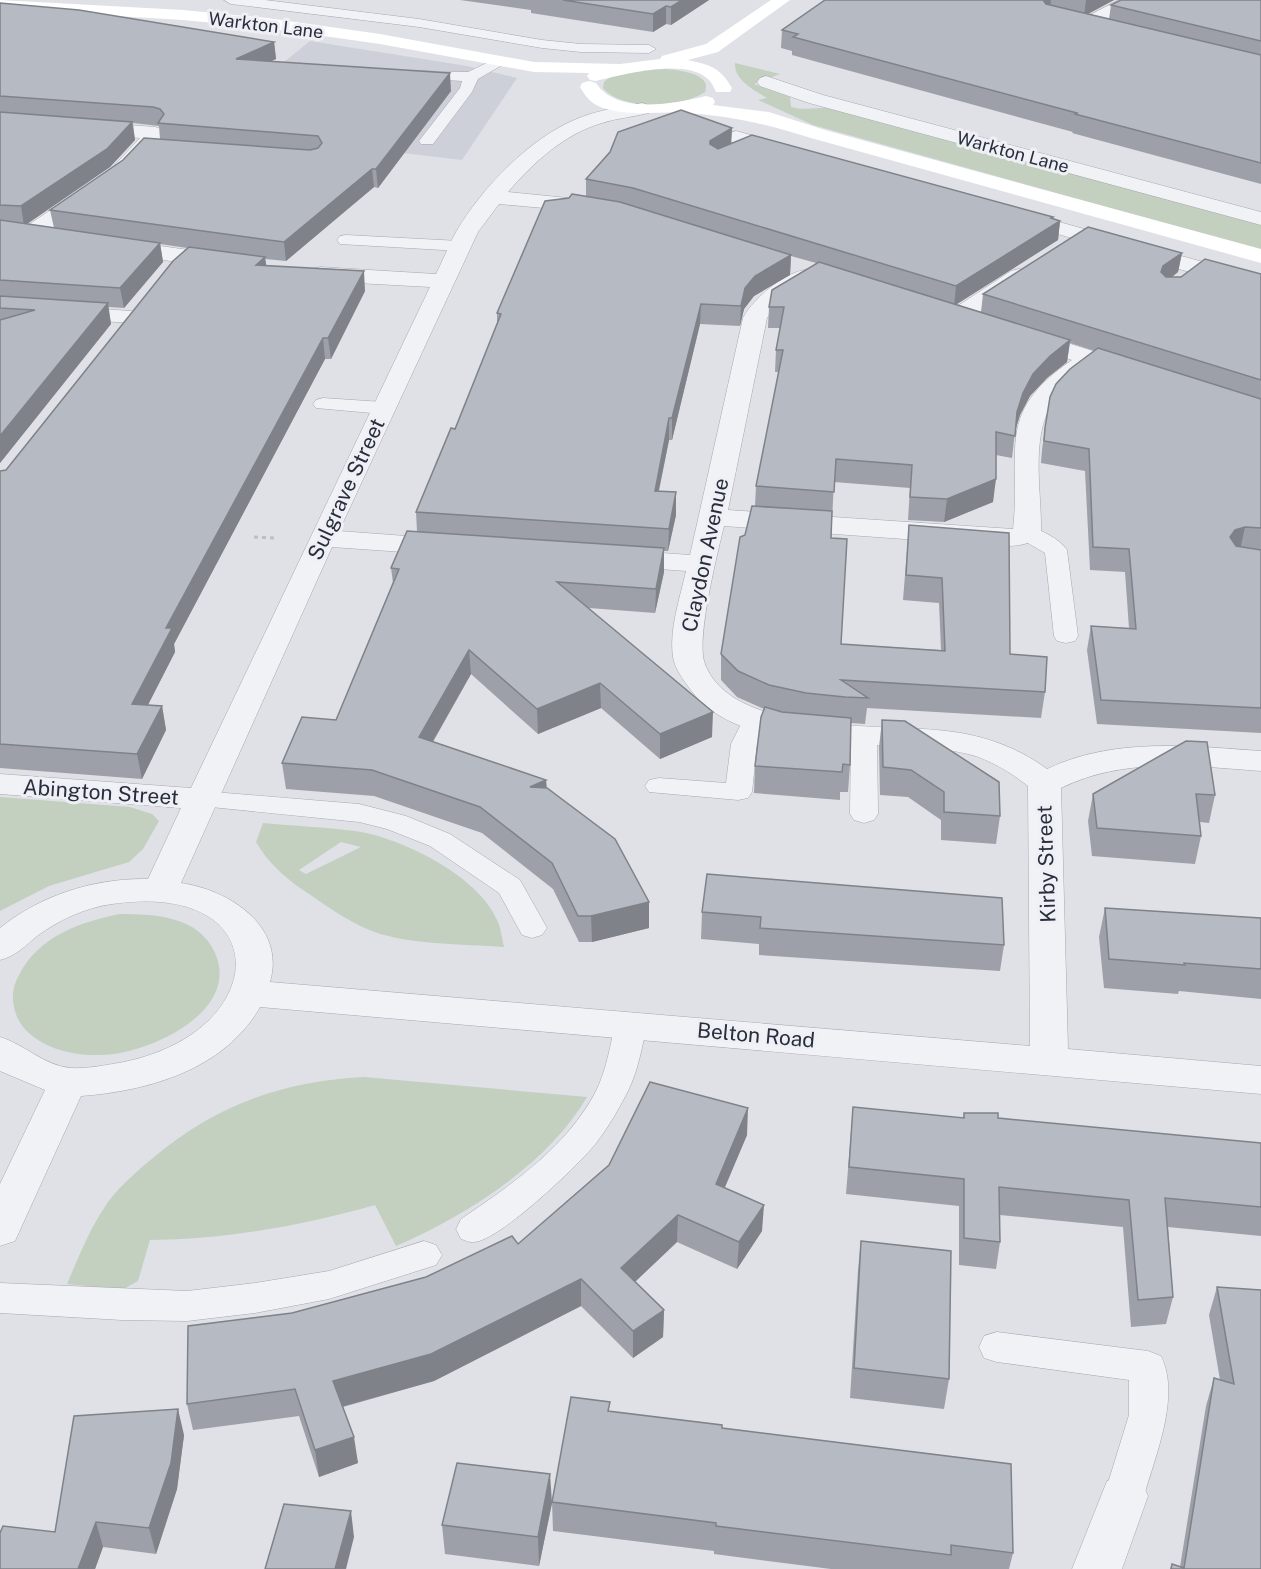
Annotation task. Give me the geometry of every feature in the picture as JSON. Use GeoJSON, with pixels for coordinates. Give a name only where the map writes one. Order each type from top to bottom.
{"type":"FeatureCollection","features":[{"type":"Feature","properties":{"kind":"street"},"geometry":{"type":"LineString","coordinates":[[652,56],[712,48],[782,0]]}},
{"type":"Feature","properties":{"kind":"street"},"geometry":{"type":"LineString","coordinates":[[1086,24],[1122,6],[1128,0]]}},
{"type":"Feature","properties":{"kind":"street","name":"Warkton Lane"},"geometry":{"type":"LineString","coordinates":[[1,2],[267,23],[352,35],[534,67],[616,68],[652,56],[684,66],[717,81],[769,118]]}},
{"type":"Feature","properties":{"kind":"street"},"geometry":{"type":"LineString","coordinates":[[1068,19],[1108,29]]}},
{"type":"Feature","properties":{"kind":"street"},"geometry":{"type":"LineString","coordinates":[[685,108],[712,100],[717,81],[708,66],[712,48]]}},
{"type":"Feature","properties":{"kind":"street","name":"Warkton Lane"},"geometry":{"type":"LineString","coordinates":[[534,67],[592,92],[615,105],[642,109],[685,108],[769,118],[818,134],[1261,256]]}},
{"type":"Feature","properties":{"kind":"street"},"geometry":{"type":"LineString","coordinates":[[592,92],[589,83],[595,76],[616,68]]}},
{"type":"Feature","properties":{"kind":"street","name":"Warkton Lane"},"geometry":{"type":"LineString","coordinates":[[766,82],[816,99],[1261,219]]}},
{"type":"Feature","properties":{"kind":"street","name":"Sulgrave Street"},"geometry":{"type":"LineString","coordinates":[[581,124],[595,106],[592,92]]}},
{"type":"Feature","properties":{"kind":"street","name":"Sulgrave Street"},"geometry":{"type":"LineString","coordinates":[[160,891],[322,538],[467,232],[491,198],[524,164],[547,145],[581,124],[642,109]]}},
{"type":"Feature","properties":{"kind":"street"},"geometry":{"type":"LineString","coordinates":[[0,121],[155,133],[125,166],[102,185],[19,234],[63,240]]}},
{"type":"Feature","properties":{"kind":"street"},"geometry":{"type":"LineString","coordinates":[[742,143],[800,155]]}},
{"type":"Feature","properties":{"kind":"street"},"geometry":{"type":"LineString","coordinates":[[141,148],[164,150]]}},
{"type":"Feature","properties":{"kind":"street"},"geometry":{"type":"LineString","coordinates":[[491,198],[609,209]]}},
{"type":"Feature","properties":{"kind":"street"},"geometry":{"type":"LineString","coordinates":[[996,210],[1084,235],[1192,274],[1231,277]]}},
{"type":"Feature","properties":{"kind":"street"},"geometry":{"type":"LineString","coordinates":[[1064,248],[1084,235]]}},
{"type":"Feature","properties":{"kind":"street"},"geometry":{"type":"LineString","coordinates":[[96,244],[243,265]]}},
{"type":"Feature","properties":{"kind":"street"},"geometry":{"type":"LineString","coordinates":[[166,274],[186,257]]}},
{"type":"Feature","properties":{"kind":"street"},"geometry":{"type":"LineString","coordinates":[[1035,267],[947,312],[1148,376]]}},
{"type":"Feature","properties":{"kind":"street","name":"Claydon Avenue"},"geometry":{"type":"LineString","coordinates":[[812,270],[764,302],[758,309],[702,564],[687,644],[691,666],[701,683],[713,696],[729,707],[755,719],[795,729],[945,740],[974,746],[1025,767],[1044,783]]}},
{"type":"Feature","properties":{"kind":"street"},"geometry":{"type":"LineString","coordinates":[[299,272],[443,281]]}},
{"type":"Feature","properties":{"kind":"street"},"geometry":{"type":"LineString","coordinates":[[712,517],[1001,538],[1018,537],[1027,533],[1027,444],[1035,412],[1049,390],[1091,358]]}},
{"type":"Feature","properties":{"kind":"street"},"geometry":{"type":"LineString","coordinates":[[322,538],[467,548]]}},
{"type":"Feature","properties":{"kind":"street"},"geometry":{"type":"LineString","coordinates":[[596,557],[702,564]]}},
{"type":"Feature","properties":{"kind":"street","name":"Kirby Street"},"geometry":{"type":"LineString","coordinates":[[1049,1060],[1044,783],[1065,771],[1101,760],[1132,755],[1261,761]]}},
{"type":"Feature","properties":{"kind":"street","name":"Abington Street"},"geometry":{"type":"LineString","coordinates":[[0,784],[201,799]]}},
{"type":"Feature","properties":{"kind":"street"},"geometry":{"type":"LineString","coordinates":[[0,948],[30,922],[68,903],[110,892],[160,891],[191,896],[223,910],[246,931],[256,961],[251,993],[229,1025],[193,1053],[147,1072],[68,1082],[9,1060],[0,1051]]}},
{"type":"Feature","properties":{"kind":"street","name":"Belton Road"},"geometry":{"type":"LineString","coordinates":[[251,993],[1261,1080]]}},
{"type":"Feature","properties":{"kind":"street"},"geometry":{"type":"LineString","coordinates":[[0,1229],[68,1082]]}},
{"type":"Feature","properties":{"kind":"street"},"geometry":{"type":"LineString","coordinates":[[1097,1569],[1124,1496]]}},
{"type":"Feature","properties":{"kind":"lane","name":"Warkton Lane"},"geometry":{"type":"LineString","coordinates":[[231,0],[380,18],[542,45],[652,56]]}},
{"type":"Feature","properties":{"kind":"lane","name":"Warkton Lane"},"geometry":{"type":"LineString","coordinates":[[352,35],[380,18]]}},
{"type":"Feature","properties":{"kind":"lane"},"geometry":{"type":"LineString","coordinates":[[400,72],[471,77],[499,61]]}},
{"type":"Feature","properties":{"kind":"lane"},"geometry":{"type":"LineString","coordinates":[[427,141],[467,89],[471,77]]}},
{"type":"Feature","properties":{"kind":"lane"},"geometry":{"type":"LineString","coordinates":[[346,240],[460,246]]}},
{"type":"Feature","properties":{"kind":"lane"},"geometry":{"type":"LineString","coordinates":[[0,308],[131,317]]}},
{"type":"Feature","properties":{"kind":"lane"},"geometry":{"type":"LineString","coordinates":[[323,404],[383,408]]}},
{"type":"Feature","properties":{"kind":"lane"},"geometry":{"type":"LineString","coordinates":[[1027,533],[1056,550],[1066,636]]}},
{"type":"Feature","properties":{"kind":"lane"},"geometry":{"type":"LineString","coordinates":[[659,786],[738,792],[744,744],[755,719]]}},
{"type":"Feature","properties":{"kind":"lane"},"geometry":{"type":"LineString","coordinates":[[864,735],[864,814]]}},
{"type":"Feature","properties":{"kind":"lane"},"geometry":{"type":"LineString","coordinates":[[201,799],[359,813],[396,822],[440,840],[510,887],[532,928]]}},
{"type":"Feature","properties":{"kind":"lane"},"geometry":{"type":"LineString","coordinates":[[473,1229],[523,1196],[593,1124],[612,1091],[624,1060],[631,1025]]}},
{"type":"Feature","properties":{"kind":"lane"},"geometry":{"type":"LineString","coordinates":[[0,1298],[187,1306],[255,1298],[329,1285],[424,1255]]}},
{"type":"Feature","properties":{"kind":"lane"},"geometry":{"type":"LineString","coordinates":[[997,1347],[1148,1367],[1148,1415],[1124,1496]]}},
{"type":"Feature","properties":{"kind":"path"},"geometry":{"type":"LineString","coordinates":[[254,537],[275,538]]}},
{"type":"Feature","properties":{"kind":"shaded area"},"geometry":{"type":"Polygon","coordinates":[[[310,41],[467,66],[517,78],[462,160],[201,129],[310,41]]]}},
{"type":"Feature","properties":{"kind":"green space"},"geometry":{"type":"Polygon","coordinates":[[[735,63],[780,74],[754,84],[790,97],[791,107],[834,108],[1261,225],[1261,250],[813,125],[758,100],[767,98],[741,79],[735,63]]]}},
{"type":"Feature","properties":{"kind":"green space"},"geometry":{"type":"Polygon","coordinates":[[[665,69],[699,77],[706,86],[705,92],[682,101],[652,105],[624,101],[603,88],[604,82],[617,74],[665,69]]]}},
{"type":"Feature","properties":{"kind":"green space"},"geometry":{"type":"Polygon","coordinates":[[[0,797],[130,807],[152,814],[159,821],[143,849],[129,862],[49,886],[0,911],[0,797]]]}},
{"type":"Feature","properties":{"kind":"green space"},"geometry":{"type":"Polygon","coordinates":[[[263,823],[355,831],[394,841],[436,861],[474,888],[488,904],[497,920],[504,947],[415,941],[367,929],[352,922],[288,879],[267,858],[256,842],[263,823]],[[341,842],[299,870],[306,874],[361,847],[341,842]]]}},
{"type":"Feature","properties":{"kind":"green space"},"geometry":{"type":"Polygon","coordinates":[[[120,914],[147,915],[175,920],[198,931],[208,941],[215,953],[220,973],[216,992],[206,1008],[172,1034],[152,1044],[114,1054],[77,1054],[60,1050],[26,1031],[16,1014],[13,994],[15,984],[27,962],[38,950],[62,933],[90,921],[120,914]]]}},
{"type":"Feature","properties":{"kind":"green space"},"geometry":{"type":"Polygon","coordinates":[[[364,1077],[587,1097],[571,1121],[551,1144],[503,1185],[450,1219],[396,1246],[375,1205],[264,1230],[207,1237],[150,1240],[138,1281],[122,1290],[67,1284],[90,1232],[108,1202],[135,1173],[178,1139],[226,1110],[278,1090],[334,1079],[364,1077]]]}},
{"type":"Feature","properties":{"kind":"building"},"geometry":{"type":"Polygon","coordinates":[[[563,0],[682,0],[653,14],[563,0]]]}},
{"type":"Feature","properties":{"kind":"building"},"geometry":{"type":"Polygon","coordinates":[[[825,0],[1043,0],[1046,4],[1261,55],[1261,163],[793,37],[798,34],[782,30],[825,0]]]}},
{"type":"Feature","properties":{"kind":"building"},"geometry":{"type":"Polygon","coordinates":[[[1121,0],[1261,0],[1261,41],[1111,5],[1121,0]]]}},
{"type":"Feature","properties":{"kind":"building"},"geometry":{"type":"Polygon","coordinates":[[[0,3],[79,10],[274,42],[236,59],[450,73],[376,169],[372,169],[284,242],[50,210],[123,160],[144,138],[310,150],[318,148],[322,143],[318,136],[158,123],[164,114],[160,109],[153,107],[0,96],[0,3]]]}},
{"type":"Feature","properties":{"kind":"building"},"geometry":{"type":"Polygon","coordinates":[[[681,110],[732,128],[710,141],[710,144],[718,149],[752,135],[1053,217],[1051,218],[1060,221],[956,286],[633,188],[586,179],[610,152],[618,132],[681,110]]]}},
{"type":"Feature","properties":{"kind":"building"},"geometry":{"type":"Polygon","coordinates":[[[0,112],[132,122],[107,149],[21,206],[0,205],[0,112]]]}},
{"type":"Feature","properties":{"kind":"building"},"geometry":{"type":"Polygon","coordinates":[[[572,194],[620,202],[791,255],[755,276],[745,288],[741,306],[701,304],[672,418],[669,418],[655,491],[676,492],[669,529],[416,512],[451,428],[455,429],[501,314],[497,313],[545,201],[569,198],[572,194]]]}},
{"type":"Feature","properties":{"kind":"building"},"geometry":{"type":"Polygon","coordinates":[[[0,220],[160,243],[120,288],[0,280],[0,220]]]}},
{"type":"Feature","properties":{"kind":"building"},"geometry":{"type":"Polygon","coordinates":[[[1088,227],[1182,253],[1163,266],[1161,272],[1166,277],[1181,277],[1205,259],[1261,274],[1261,380],[983,294],[1088,227]]]}},
{"type":"Feature","properties":{"kind":"building"},"geometry":{"type":"Polygon","coordinates":[[[189,247],[265,257],[256,265],[364,271],[328,338],[323,338],[166,628],[172,628],[132,704],[162,706],[137,754],[0,744],[0,471],[6,470],[173,261],[189,247]]]}},
{"type":"Feature","properties":{"kind":"building"},"geometry":{"type":"Polygon","coordinates":[[[819,262],[1070,340],[1033,374],[1023,393],[1017,412],[1015,436],[996,432],[996,479],[947,499],[910,497],[912,465],[836,459],[834,492],[756,486],[783,350],[776,350],[784,307],[769,307],[772,290],[819,262]]]}},
{"type":"Feature","properties":{"kind":"building"},"geometry":{"type":"Polygon","coordinates":[[[0,296],[108,303],[0,436],[0,320],[35,310],[0,308],[0,296]]]}},
{"type":"Feature","properties":{"kind":"building"},"geometry":{"type":"Polygon","coordinates":[[[1098,348],[1261,399],[1261,528],[1245,527],[1235,530],[1230,537],[1236,546],[1261,550],[1261,708],[1101,700],[1091,626],[1136,629],[1129,549],[1093,547],[1089,449],[1044,441],[1050,397],[1056,384],[1070,369],[1098,348]]]}},
{"type":"Feature","properties":{"kind":"building"},"geometry":{"type":"Polygon","coordinates":[[[752,506],[832,511],[831,538],[847,539],[841,644],[945,651],[942,578],[906,575],[909,525],[1009,533],[1010,654],[1047,657],[1045,692],[841,680],[868,698],[845,697],[806,693],[769,685],[738,671],[721,654],[740,537],[745,535],[752,506]]]}},
{"type":"Feature","properties":{"kind":"building"},"geometry":{"type":"Polygon","coordinates":[[[407,531],[664,548],[656,589],[557,582],[713,712],[660,734],[600,683],[537,709],[469,650],[419,737],[546,780],[530,787],[547,788],[615,839],[649,902],[591,916],[578,916],[552,863],[480,807],[372,770],[282,763],[302,717],[336,720],[399,569],[391,568],[407,531]]]}},
{"type":"Feature","properties":{"kind":"building"},"geometry":{"type":"Polygon","coordinates":[[[765,707],[782,712],[851,718],[850,765],[843,764],[842,772],[755,766],[761,717],[765,707]]]}},
{"type":"Feature","properties":{"kind":"building"},"geometry":{"type":"Polygon","coordinates":[[[882,720],[905,721],[999,782],[1000,816],[944,812],[944,792],[911,770],[883,767],[882,720]]]}},
{"type":"Feature","properties":{"kind":"building"},"geometry":{"type":"Polygon","coordinates":[[[1186,741],[1207,742],[1215,795],[1196,794],[1201,836],[1097,828],[1093,794],[1186,741]]]}},
{"type":"Feature","properties":{"kind":"building"},"geometry":{"type":"Polygon","coordinates":[[[707,874],[1002,898],[1004,945],[760,928],[761,917],[702,912],[707,874]]]}},
{"type":"Feature","properties":{"kind":"building"},"geometry":{"type":"Polygon","coordinates":[[[1105,908],[1261,918],[1261,969],[1109,959],[1105,908]]]}},
{"type":"Feature","properties":{"kind":"building"},"geometry":{"type":"Polygon","coordinates":[[[650,1082],[748,1108],[716,1184],[764,1205],[739,1242],[678,1215],[621,1268],[664,1310],[633,1331],[581,1279],[431,1354],[333,1381],[354,1437],[315,1450],[295,1389],[187,1404],[188,1326],[292,1313],[426,1277],[512,1236],[518,1244],[609,1165],[650,1082]]]}},
{"type":"Feature","properties":{"kind":"building"},"geometry":{"type":"Polygon","coordinates":[[[853,1107],[964,1118],[964,1113],[998,1113],[998,1118],[1261,1143],[1261,1207],[1165,1198],[1173,1297],[1138,1300],[1129,1200],[999,1187],[1000,1242],[964,1238],[964,1179],[849,1167],[853,1107]]]}},
{"type":"Feature","properties":{"kind":"building"},"geometry":{"type":"Polygon","coordinates":[[[861,1241],[951,1251],[949,1379],[854,1368],[861,1241]]]}},
{"type":"Feature","properties":{"kind":"building"},"geometry":{"type":"Polygon","coordinates":[[[1217,1287],[1261,1290],[1261,1569],[1171,1569],[1172,1564],[1184,1568],[1214,1378],[1234,1384],[1217,1287]]]}},
{"type":"Feature","properties":{"kind":"building"},"geometry":{"type":"Polygon","coordinates":[[[571,1397],[610,1402],[608,1411],[722,1425],[722,1428],[1011,1464],[1013,1553],[951,1545],[951,1555],[716,1526],[716,1523],[552,1502],[571,1397]]]}},
{"type":"Feature","properties":{"kind":"building"},"geometry":{"type":"Polygon","coordinates":[[[178,1409],[171,1463],[149,1528],[96,1522],[78,1569],[0,1569],[0,1533],[3,1526],[55,1532],[74,1416],[178,1409]]]}},
{"type":"Feature","properties":{"kind":"building"},"geometry":{"type":"Polygon","coordinates":[[[457,1463],[550,1474],[538,1537],[442,1525],[457,1463]]]}},
{"type":"Feature","properties":{"kind":"building"},"geometry":{"type":"Polygon","coordinates":[[[284,1504],[351,1511],[335,1569],[265,1569],[284,1504]]]}}]}
